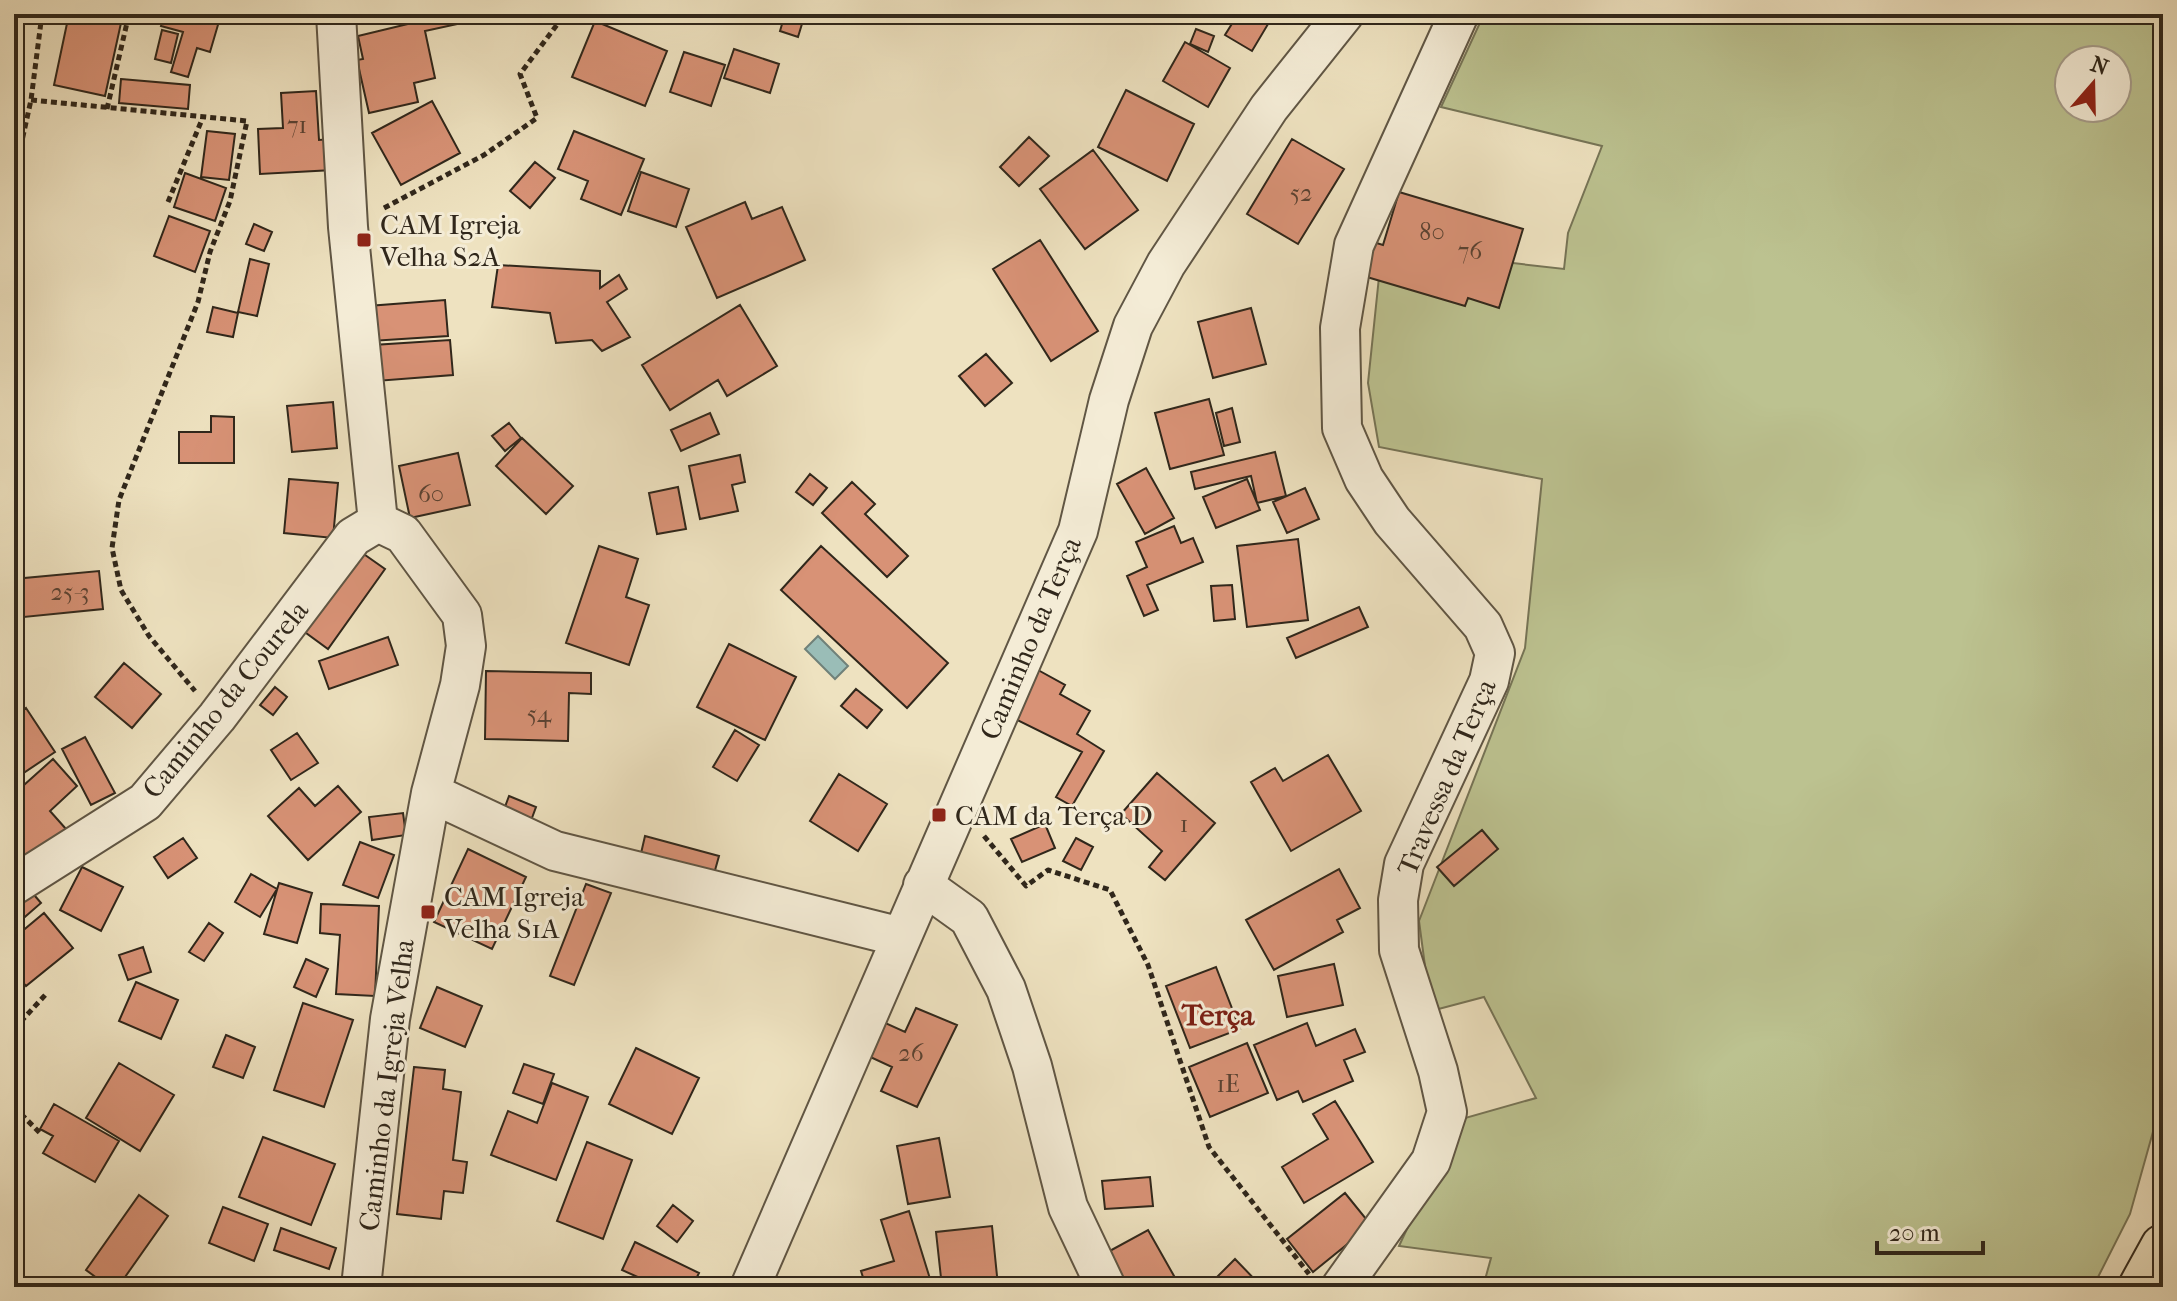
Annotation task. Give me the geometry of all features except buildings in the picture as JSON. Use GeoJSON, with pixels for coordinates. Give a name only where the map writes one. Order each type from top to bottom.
{"type":"FeatureCollection","features":[{"type":"Feature","properties":{"kind":"main road"},"geometry":{"type":"LineString","coordinates":[[2141,1287],[2163,1247]]}},
{"type":"Feature","properties":{"kind":"street"},"geometry":{"type":"LineString","coordinates":[[336,14],[348,227],[378,522]]}},
{"type":"Feature","properties":{"kind":"street","name":"Caminho da Terça"},"geometry":{"type":"LineString","coordinates":[[750,1287],[1078,531],[1109,400],[1133,326],[1166,264],[1269,108],[1344,14]]}},
{"type":"Feature","properties":{"kind":"street","name":"Travessa da Terça"},"geometry":{"type":"LineString","coordinates":[[1326,1281],[1431,1161],[1447,1112],[1438,1071],[1399,950],[1398,900],[1404,864],[1489,681],[1495,653],[1483,626],[1392,521],[1371,490],[1342,428],[1340,328],[1354,245],[1459,14]]}},
{"type":"Feature","properties":{"kind":"street","name":"Caminho da Courela"},"geometry":{"type":"LineString","coordinates":[[14,885],[145,802],[217,717],[353,537],[378,522]]}},
{"type":"Feature","properties":{"kind":"street","name":"Caminho da Igreja Velha"},"geometry":{"type":"LineString","coordinates":[[361,1287],[390,1019],[431,793],[460,685],[466,646],[462,615],[403,534],[378,522]]}},
{"type":"Feature","properties":{"kind":"street"},"geometry":{"type":"LineString","coordinates":[[431,793],[555,851],[901,937]]}},
{"type":"Feature","properties":{"kind":"street"},"geometry":{"type":"LineString","coordinates":[[923,885],[969,918],[1006,989],[1032,1066],[1068,1207],[1106,1287]]}},
{"type":"Feature","properties":{"kind":"path"},"geometry":{"type":"LineString","coordinates":[[14,177],[31,100],[42,14]]}},
{"type":"Feature","properties":{"kind":"path"},"geometry":{"type":"LineString","coordinates":[[107,109],[129,14]]}},
{"type":"Feature","properties":{"kind":"path"},"geometry":{"type":"LineString","coordinates":[[348,227],[484,155],[537,118],[520,74],[565,14]]}},
{"type":"Feature","properties":{"kind":"path"},"geometry":{"type":"LineString","coordinates":[[31,100],[247,121],[230,201],[210,252],[198,302],[119,500],[112,548],[121,590],[149,636],[217,717]]}},
{"type":"Feature","properties":{"kind":"path"},"geometry":{"type":"LineString","coordinates":[[168,202],[203,117]]}},
{"type":"Feature","properties":{"kind":"path"},"geometry":{"type":"LineString","coordinates":[[958,804],[1026,886],[1048,870],[1110,890],[1148,965],[1209,1147],[1326,1281]]}},
{"type":"Feature","properties":{"kind":"path"},"geometry":{"type":"LineString","coordinates":[[14,1029],[47,993]]}},
{"type":"Feature","properties":{"kind":"path"},"geometry":{"type":"LineString","coordinates":[[14,1107],[41,1134]]}},
{"type":"Feature","properties":{"kind":"green space"},"geometry":{"type":"Polygon","coordinates":[[[1484,14],[2163,14],[2163,1096],[2130,1214],[2093,1287],[1483,1287],[1491,1258],[1399,1246],[1458,1120],[1536,1098],[1484,997],[1431,1011],[1419,921],[1525,648],[1542,479],[1379,447],[1368,383],[1382,248],[1564,269],[1568,233],[1602,146],[1441,107],[1484,14]]]}},
{"type":"Feature","properties":{"kind":"water"},"geometry":{"type":"Polygon","coordinates":[[[818,636],[848,666],[835,679],[805,649],[818,636]]]}},
{"type":"Feature","properties":{"kind":"place","name":"CAM Igreja Velha S2A"},"geometry":{"type":"Point","coordinates":[364,240]}},
{"type":"Feature","properties":{"kind":"place","name":"CAM da Terça D"},"geometry":{"type":"Point","coordinates":[939,815]}},
{"type":"Feature","properties":{"kind":"place","name":"CAM Igreja Velha S1A"},"geometry":{"type":"Point","coordinates":[428,912]}},
{"type":"Feature","properties":{"kind":"district","name":"Terça"},"geometry":{"type":"Point","coordinates":[1218,1015]}}]}
